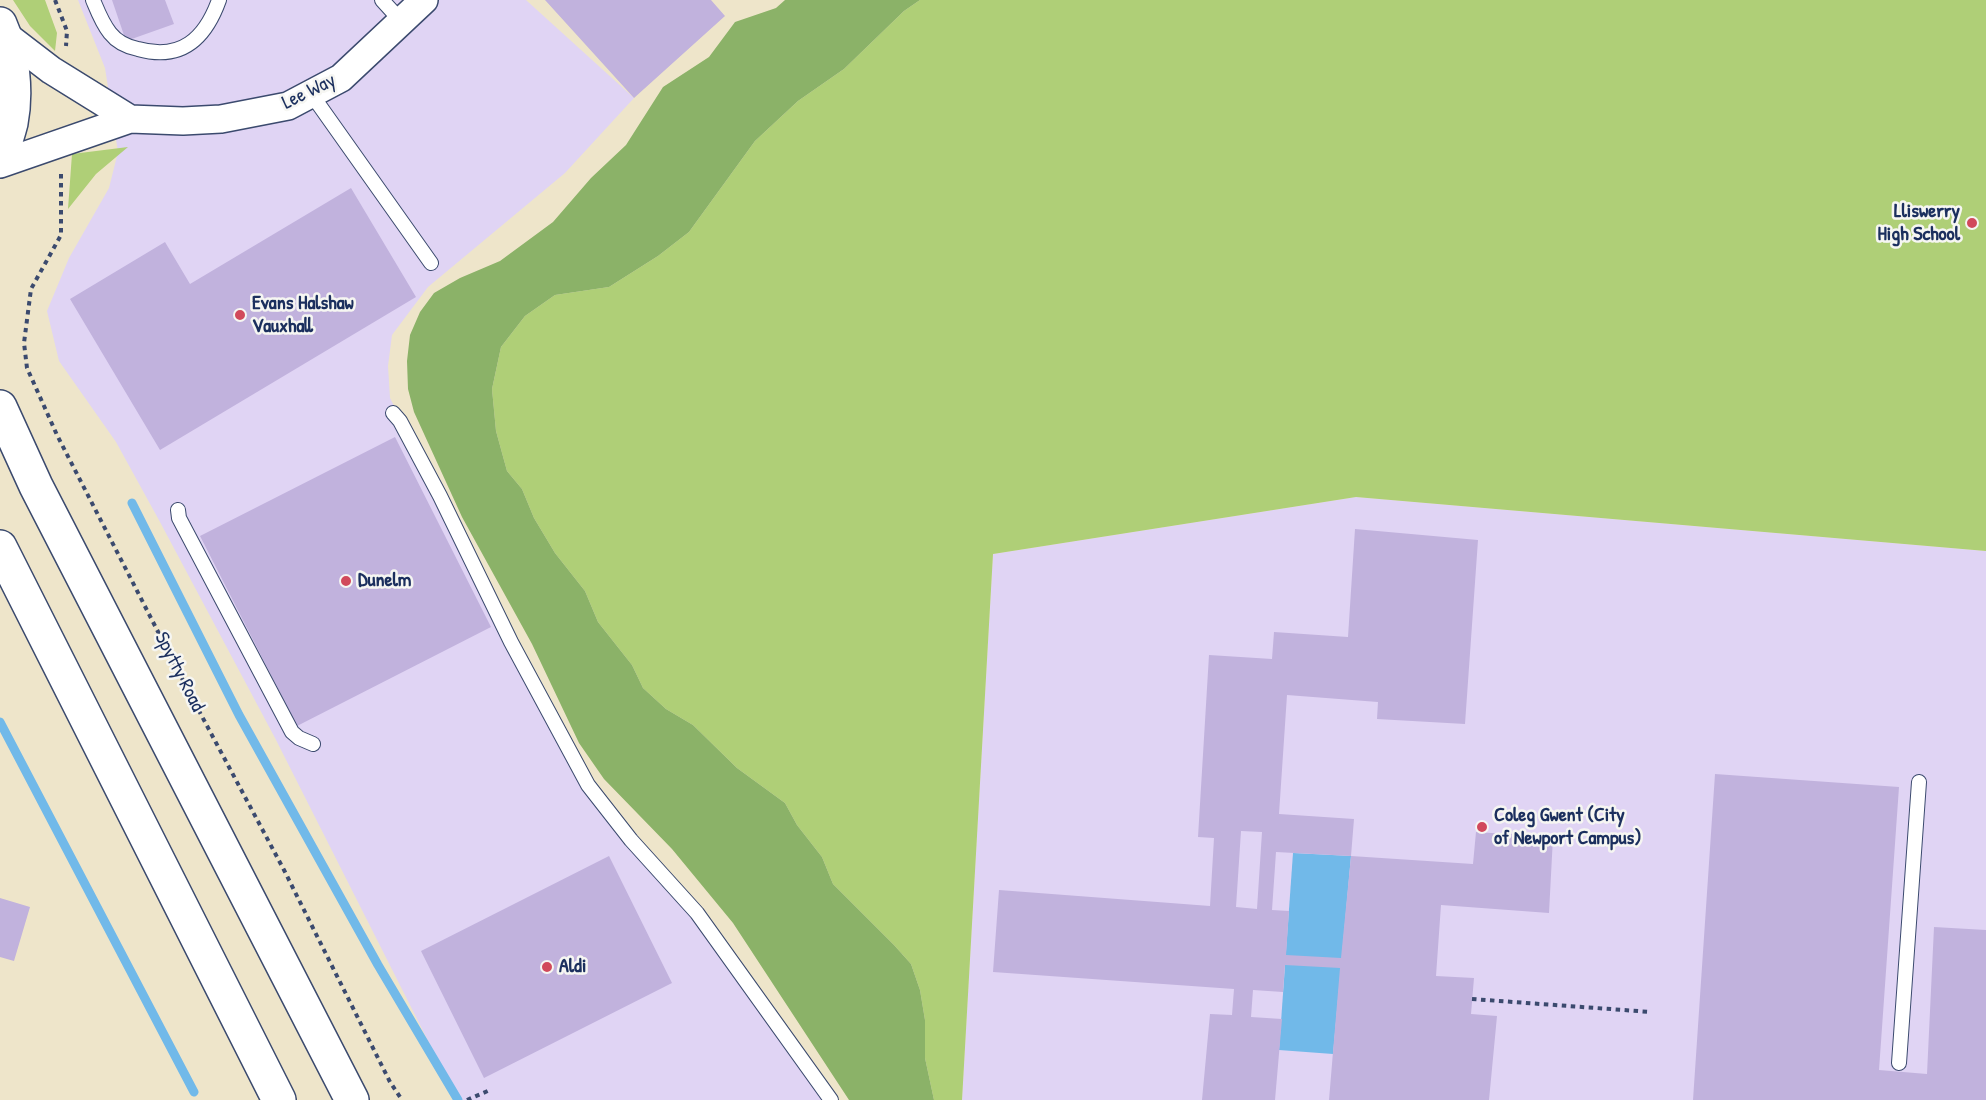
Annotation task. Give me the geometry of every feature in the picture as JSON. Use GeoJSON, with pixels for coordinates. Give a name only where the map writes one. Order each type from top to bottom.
{"type":"FeatureCollection","features":[{"type":"Feature","properties":{"kind":"main road"},"geometry":{"type":"LineString","coordinates":[[0,162],[11,122],[14,77],[2,29]]}},
{"type":"Feature","properties":{"kind":"main road","name":"Spytty Road"},"geometry":{"type":"LineString","coordinates":[[0,407],[36,486],[352,1100]]}},
{"type":"Feature","properties":{"kind":"main road"},"geometry":{"type":"LineString","coordinates":[[0,547],[279,1100]]}},
{"type":"Feature","properties":{"kind":"street","name":"Lee Way"},"geometry":{"type":"LineString","coordinates":[[0,162],[130,119],[183,121],[221,119],[288,106],[341,78],[424,0]]}},
{"type":"Feature","properties":{"kind":"street","name":"Lee Way"},"geometry":{"type":"LineString","coordinates":[[2,29],[51,70],[130,119]]}},
{"type":"Feature","properties":{"kind":"lane"},"geometry":{"type":"LineString","coordinates":[[93,0],[101,20],[111,35],[119,41],[145,51],[168,52],[187,46],[205,30],[219,0]]}},
{"type":"Feature","properties":{"kind":"lane"},"geometry":{"type":"LineString","coordinates":[[382,0],[402,22]]}},
{"type":"Feature","properties":{"kind":"lane"},"geometry":{"type":"LineString","coordinates":[[312,95],[431,263]]}},
{"type":"Feature","properties":{"kind":"lane"},"geometry":{"type":"LineString","coordinates":[[393,413],[400,421],[440,496],[511,642],[588,785],[631,840],[697,913],[831,1100]]}},
{"type":"Feature","properties":{"kind":"lane"},"geometry":{"type":"LineString","coordinates":[[178,510],[179,518],[292,732],[313,744]]}},
{"type":"Feature","properties":{"kind":"lane"},"geometry":{"type":"LineString","coordinates":[[1899,1063],[1919,782]]}},
{"type":"Feature","properties":{"kind":"path"},"geometry":{"type":"LineString","coordinates":[[55,0],[68,31],[66,50]]}},
{"type":"Feature","properties":{"kind":"path","name":"Spytty Road"},"geometry":{"type":"LineString","coordinates":[[61,169],[61,235],[31,289],[24,343],[27,368],[52,425],[121,560],[284,870],[390,1082],[402,1100]]}},
{"type":"Feature","properties":{"kind":"path"},"geometry":{"type":"LineString","coordinates":[[1472,999],[1651,1012]]}},
{"type":"Feature","properties":{"kind":"path"},"geometry":{"type":"LineString","coordinates":[[467,1100],[490,1090]]}},
{"type":"Feature","properties":{"kind":"shaded area"},"geometry":{"type":"Polygon","coordinates":[[[78,0],[526,0],[634,98],[565,173],[428,287],[392,335],[388,366],[390,398],[588,785],[697,913],[831,1100],[458,1100],[275,738],[160,522],[116,442],[59,361],[47,311],[69,258],[109,188],[118,152],[105,68],[78,0]]]}},
{"type":"Feature","properties":{"kind":"shaded area","name":"Coleg Gwent (City of Newport Campus)"},"geometry":{"type":"Polygon","coordinates":[[[1356,497],[1986,551],[1986,1100],[962,1100],[993,554],[1356,497]]]}},
{"type":"Feature","properties":{"kind":"green space"},"geometry":{"type":"Polygon","coordinates":[[[13,0],[45,0],[57,33],[55,51],[30,26],[13,0]]]}},
{"type":"Feature","properties":{"kind":"green space"},"geometry":{"type":"Polygon","coordinates":[[[785,0],[920,0],[904,11],[844,69],[798,101],[755,141],[689,232],[658,256],[609,287],[555,295],[525,316],[501,347],[492,389],[496,431],[507,471],[522,489],[534,518],[555,553],[585,591],[598,622],[632,665],[643,688],[666,709],[693,725],[737,768],[785,803],[797,825],[822,857],[833,884],[911,964],[920,990],[925,1020],[925,1058],[934,1100],[849,1100],[733,923],[672,849],[604,779],[579,743],[532,644],[462,517],[414,412],[408,389],[407,361],[410,335],[420,312],[434,293],[460,278],[500,261],[553,222],[591,178],[626,145],[663,87],[709,57],[735,22],[776,8],[785,0]]]}},
{"type":"Feature","properties":{"kind":"green space"},"geometry":{"type":"Polygon","coordinates":[[[920,0],[1986,0],[1986,551],[1356,497],[993,554],[962,1100],[934,1100],[925,1058],[925,1020],[920,990],[911,964],[833,884],[822,857],[797,825],[785,803],[737,768],[693,725],[666,709],[643,688],[632,665],[598,622],[585,591],[555,553],[534,518],[522,489],[507,471],[496,431],[492,389],[501,347],[525,316],[555,295],[609,287],[658,256],[689,232],[755,141],[798,101],[844,69],[904,11],[920,0]]]}},
{"type":"Feature","properties":{"kind":"green space"},"geometry":{"type":"Polygon","coordinates":[[[128,147],[96,174],[68,209],[72,154],[128,147]]]}},
{"type":"Feature","properties":{"kind":"water"},"geometry":{"type":"Polygon","coordinates":[[[1293,853],[1351,856],[1333,1054],[1279,1050],[1293,853]]]}},
{"type":"Feature","properties":{"kind":"building"},"geometry":{"type":"Polygon","coordinates":[[[112,0],[165,0],[174,24],[126,41],[112,0]]]}},
{"type":"Feature","properties":{"kind":"building"},"geometry":{"type":"Polygon","coordinates":[[[545,0],[711,0],[725,16],[634,98],[545,0]]]}},
{"type":"Feature","properties":{"kind":"building"},"geometry":{"type":"Polygon","coordinates":[[[351,188],[416,297],[160,450],[70,299],[165,242],[190,284],[351,188]]]}},
{"type":"Feature","properties":{"kind":"building"},"geometry":{"type":"Polygon","coordinates":[[[395,437],[491,627],[297,726],[200,536],[395,437]]]}},
{"type":"Feature","properties":{"kind":"building"},"geometry":{"type":"Polygon","coordinates":[[[1355,529],[1478,540],[1465,724],[1377,719],[1378,702],[1287,695],[1279,814],[1354,819],[1351,856],[1473,864],[1476,832],[1553,837],[1549,913],[1441,905],[1436,976],[1474,978],[1471,1014],[1497,1016],[1489,1100],[1329,1100],[1340,968],[1285,965],[1283,992],[1253,990],[1251,1017],[1282,1019],[1275,1100],[1202,1100],[1210,1014],[1232,1015],[1234,989],[993,972],[999,890],[1210,906],[1214,838],[1198,837],[1209,655],[1272,659],[1274,632],[1348,637],[1355,529]],[[1241,831],[1236,907],[1257,909],[1262,832],[1241,831]],[[1276,852],[1272,910],[1289,911],[1286,955],[1341,958],[1351,856],[1276,852]]]}},
{"type":"Feature","properties":{"kind":"building"},"geometry":{"type":"Polygon","coordinates":[[[1715,774],[1899,787],[1879,1070],[1927,1074],[1934,927],[1986,930],[1986,1100],[1693,1100],[1715,774]]]}},
{"type":"Feature","properties":{"kind":"building"},"geometry":{"type":"Polygon","coordinates":[[[609,856],[672,983],[484,1078],[421,951],[609,856]]]}},
{"type":"Feature","properties":{"kind":"building"},"geometry":{"type":"Polygon","coordinates":[[[0,898],[30,907],[14,961],[0,957],[0,898]]]}},
{"type":"Feature","properties":{"kind":"waterway"},"geometry":{"type":"LineString","coordinates":[[132,503],[239,715],[378,965],[458,1100]]}},
{"type":"Feature","properties":{"kind":"waterway"},"geometry":{"type":"LineString","coordinates":[[0,722],[194,1092]]}},
{"type":"Feature","properties":{"kind":"place","name":"Lliswerry High School"},"geometry":{"type":"Point","coordinates":[1972,223]}},
{"type":"Feature","properties":{"kind":"place","name":"Evans Halshaw Vauxhall"},"geometry":{"type":"Point","coordinates":[240,315]}},
{"type":"Feature","properties":{"kind":"place","name":"Dunelm"},"geometry":{"type":"Point","coordinates":[346,581]}},
{"type":"Feature","properties":{"kind":"place","name":"Coleg Gwent (City of Newport Campus)"},"geometry":{"type":"Point","coordinates":[1482,827]}},
{"type":"Feature","properties":{"kind":"place","name":"Aldi"},"geometry":{"type":"Point","coordinates":[547,967]}}]}
